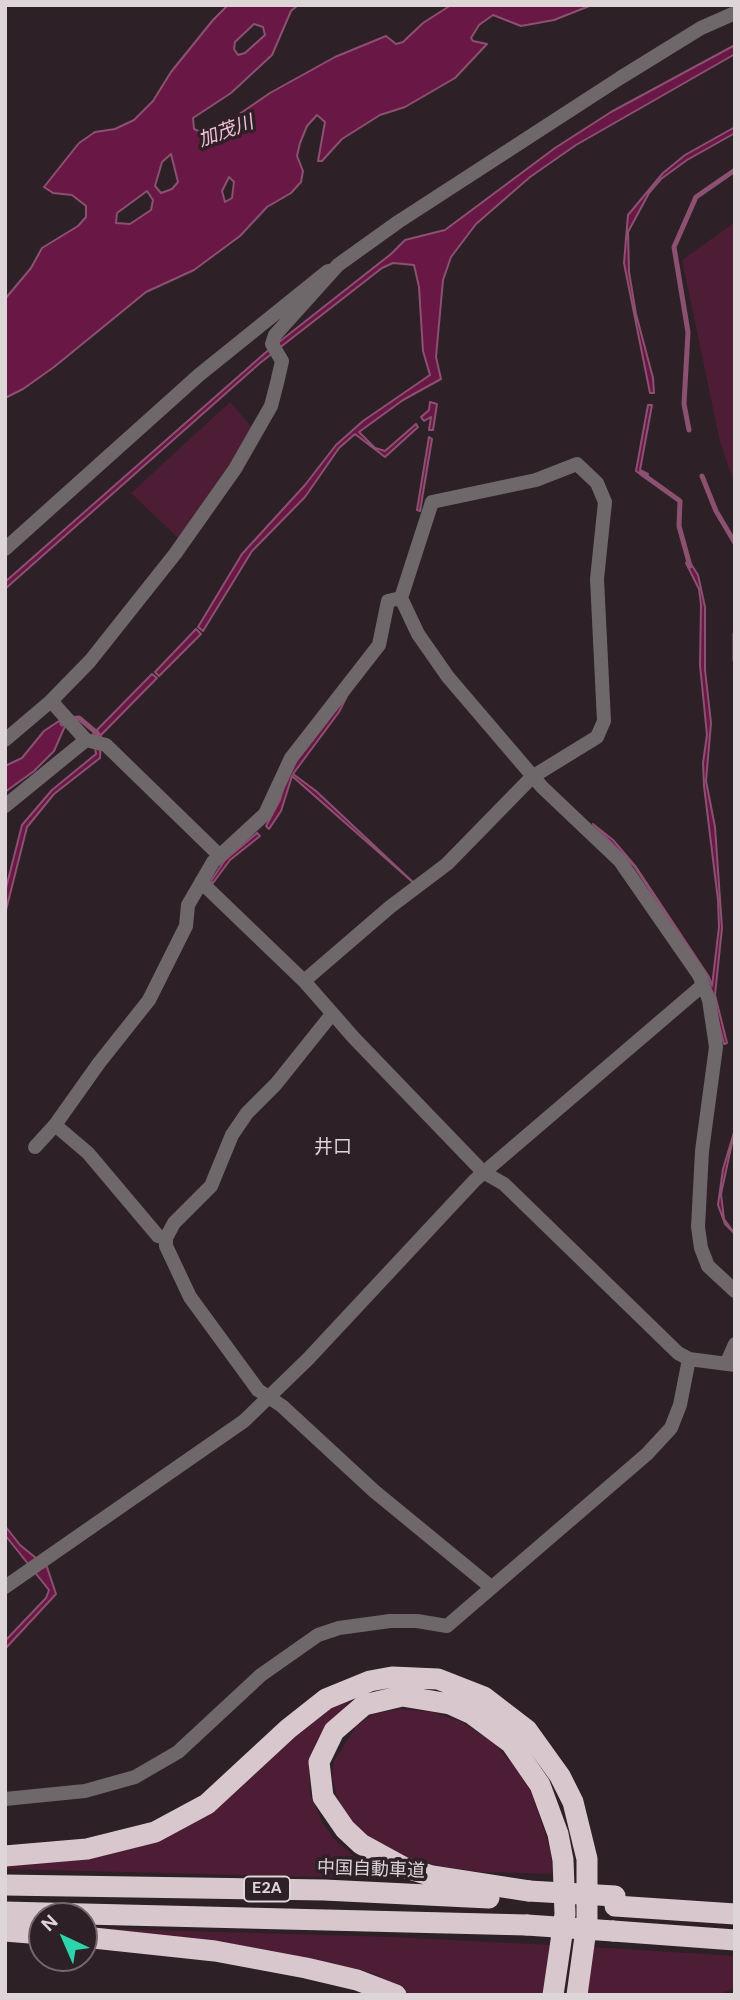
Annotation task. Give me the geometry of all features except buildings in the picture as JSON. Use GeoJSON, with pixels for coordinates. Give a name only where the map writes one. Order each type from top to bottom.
{"type":"FeatureCollection","features":[{"type":"Feature","properties":{"kind":"highway"},"geometry":{"type":"LineString","coordinates":[[5,1856],[87,1849],[155,1832],[207,1804],[288,1729],[326,1699],[370,1681],[392,1677],[438,1679],[484,1697],[527,1730],[560,1776],[573,1802],[587,1859],[587,1922],[577,1995]]}},
{"type":"Feature","properties":{"kind":"highway"},"geometry":{"type":"LineString","coordinates":[[529,1895],[432,1876],[402,1867],[361,1844],[332,1813],[321,1788],[319,1762],[334,1731],[365,1705],[402,1696],[437,1701],[472,1714],[511,1743],[540,1785],[558,1834],[563,1860],[565,1914],[553,1995]]}},
{"type":"Feature","properties":{"kind":"highway","name":"中国自動車道"},"geometry":{"type":"LineString","coordinates":[[5,1885],[529,1895],[735,1914]]}},
{"type":"Feature","properties":{"kind":"highway"},"geometry":{"type":"LineString","coordinates":[[615,1901],[735,1905]]}},
{"type":"Feature","properties":{"kind":"highway","name":"E2A"},"geometry":{"type":"LineString","coordinates":[[5,1912],[527,1925],[735,1940]]}},
{"type":"Feature","properties":{"kind":"highway"},"geometry":{"type":"LineString","coordinates":[[5,1931],[28,1933]]}},
{"type":"Feature","properties":{"kind":"highway"},"geometry":{"type":"LineString","coordinates":[[98,1938],[215,1951],[331,1974],[396,1995]]}},
{"type":"Feature","properties":{"kind":"street"},"geometry":{"type":"LineString","coordinates":[[5,549],[199,375],[309,283],[398,222],[621,78],[701,29],[735,13]]}},
{"type":"Feature","properties":{"kind":"street"},"geometry":{"type":"LineString","coordinates":[[5,740],[51,701],[90,661],[136,604],[235,469],[259,430],[277,383],[282,361],[272,344],[275,335],[338,265]]}},
{"type":"Feature","properties":{"kind":"street"},"geometry":{"type":"LineString","coordinates":[[304,981],[390,906],[447,864],[533,777],[597,737],[604,721],[597,579],[605,502],[597,483],[577,464],[536,480],[432,502],[401,598],[418,635],[447,677],[533,777],[620,861],[691,960],[703,985],[713,1022],[716,1047],[702,1151],[698,1227],[701,1248],[708,1266],[735,1292]]}},
{"type":"Feature","properties":{"kind":"street"},"geometry":{"type":"LineString","coordinates":[[35,1147],[55,1125],[149,1000],[170,963],[186,926],[188,905],[201,882],[219,855],[265,814],[291,758],[379,645],[388,601],[401,598]]}},
{"type":"Feature","properties":{"kind":"street"},"geometry":{"type":"LineString","coordinates":[[51,701],[86,740],[106,745],[219,855]]}},
{"type":"Feature","properties":{"kind":"street"},"geometry":{"type":"LineString","coordinates":[[5,806],[86,740]]}},
{"type":"Feature","properties":{"kind":"street"},"geometry":{"type":"LineString","coordinates":[[201,882],[304,981],[331,1014],[483,1172],[504,1185],[678,1353],[689,1359],[710,1363],[731,1363],[735,1344]]}},
{"type":"Feature","properties":{"kind":"street"},"geometry":{"type":"LineString","coordinates":[[5,1587],[244,1421],[483,1172],[703,985]]}},
{"type":"Feature","properties":{"kind":"street"},"geometry":{"type":"LineString","coordinates":[[331,1014],[276,1084],[247,1113],[232,1135],[211,1186],[174,1223],[166,1238],[166,1246],[190,1297],[258,1390],[282,1406],[374,1491],[491,1587]]}},
{"type":"Feature","properties":{"kind":"street"},"geometry":{"type":"LineString","coordinates":[[55,1125],[98,1162],[158,1236],[166,1238]]}},
{"type":"Feature","properties":{"kind":"street"},"geometry":{"type":"LineString","coordinates":[[5,1799],[85,1791],[135,1777],[178,1752],[261,1675],[318,1635],[339,1628],[390,1621],[417,1620],[447,1626],[647,1454],[671,1428],[680,1405],[689,1359]]}},
{"type":"Feature","properties":{"kind":"shaded area"},"geometry":{"type":"Polygon","coordinates":[[[735,222],[735,486],[720,442],[682,260],[735,222]]]}},
{"type":"Feature","properties":{"kind":"shaded area"},"geometry":{"type":"Polygon","coordinates":[[[230,402],[254,430],[178,538],[131,493],[230,402]]]}},
{"type":"Feature","properties":{"kind":"shaded area"},"geometry":{"type":"Polygon","coordinates":[[[353,1698],[319,1736],[309,1760],[310,1794],[322,1822],[334,1839],[355,1857],[400,1879],[5,1869],[5,1866],[136,1847],[320,1713],[353,1698]]]}},
{"type":"Feature","properties":{"kind":"shaded area"},"geometry":{"type":"Polygon","coordinates":[[[401,1709],[432,1712],[462,1722],[494,1743],[520,1773],[532,1794],[551,1852],[552,1874],[480,1872],[439,1866],[398,1855],[357,1828],[345,1814],[336,1794],[332,1775],[334,1761],[357,1725],[374,1714],[401,1709]]]}},
{"type":"Feature","properties":{"kind":"shaded area"},"geometry":{"type":"Polygon","coordinates":[[[98,1928],[393,1937],[551,1945],[542,1995],[412,1995],[377,1975],[358,1969],[98,1928]]]}},
{"type":"Feature","properties":{"kind":"shaded area"},"geometry":{"type":"Polygon","coordinates":[[[594,1947],[735,1956],[735,1988],[717,1995],[586,1995],[594,1947]]]}},
{"type":"Feature","properties":{"kind":"water","name":"加茂川"},"geometry":{"type":"Polygon","coordinates":[[[228,5],[298,5],[291,11],[272,55],[231,93],[193,118],[194,129],[205,134],[219,128],[270,93],[335,57],[386,36],[396,44],[403,42],[423,23],[451,5],[592,5],[554,20],[521,26],[493,15],[479,25],[471,38],[473,41],[487,44],[455,78],[405,107],[380,115],[342,139],[322,161],[318,161],[325,122],[317,115],[307,126],[300,143],[297,156],[303,171],[301,182],[291,193],[267,207],[240,236],[194,270],[146,292],[54,367],[5,398],[5,299],[31,268],[42,248],[78,226],[86,217],[86,206],[72,195],[53,193],[44,187],[79,143],[95,132],[115,129],[134,120],[153,101],[171,72],[228,5]],[[254,24],[235,42],[234,49],[238,55],[245,53],[265,35],[263,27],[254,24]],[[171,154],[162,162],[155,186],[161,193],[172,189],[178,182],[171,154]],[[229,177],[222,191],[225,202],[232,198],[234,182],[229,177]],[[147,191],[117,213],[116,223],[130,224],[151,210],[153,200],[147,191]]]}},
{"type":"Feature","properties":{"kind":"water"},"geometry":{"type":"Polygon","coordinates":[[[735,45],[735,54],[576,145],[530,177],[476,224],[451,257],[443,280],[436,357],[441,379],[403,400],[359,432],[375,448],[385,451],[416,424],[418,427],[385,457],[355,434],[339,448],[305,497],[252,551],[203,631],[198,627],[242,554],[305,485],[336,445],[363,421],[430,375],[423,351],[419,287],[414,265],[393,263],[382,268],[260,363],[5,589],[5,582],[265,353],[391,254],[405,240],[445,230],[555,148],[611,112],[735,45]]]}},
{"type":"Feature","properties":{"kind":"water"},"geometry":{"type":"Polygon","coordinates":[[[735,127],[735,133],[687,160],[661,179],[649,193],[628,232],[629,272],[636,314],[653,378],[654,393],[650,393],[624,263],[628,215],[663,173],[685,155],[735,127]]]}},
{"type":"Feature","properties":{"kind":"water"},"geometry":{"type":"Polygon","coordinates":[[[430,402],[437,404],[433,430],[429,430],[431,417],[424,421],[421,417],[429,410],[430,402]]]}},
{"type":"Feature","properties":{"kind":"water"},"geometry":{"type":"Polygon","coordinates":[[[648,405],[652,405],[640,470],[648,474],[646,478],[636,471],[648,405]]]}},
{"type":"Feature","properties":{"kind":"water"},"geometry":{"type":"Polygon","coordinates":[[[429,437],[432,439],[420,511],[417,510],[429,437]]]}},
{"type":"Feature","properties":{"kind":"water"},"geometry":{"type":"Polygon","coordinates":[[[689,561],[698,575],[705,607],[705,670],[711,723],[706,781],[715,827],[722,928],[715,995],[727,1043],[724,1044],[707,977],[634,866],[593,824],[613,840],[636,867],[709,977],[712,986],[719,927],[718,900],[704,786],[703,763],[707,735],[700,665],[701,605],[699,589],[686,563],[689,561]]]}},
{"type":"Feature","properties":{"kind":"water"},"geometry":{"type":"Polygon","coordinates":[[[196,629],[201,634],[159,676],[155,672],[196,629]]]}},
{"type":"Feature","properties":{"kind":"water"},"geometry":{"type":"Polygon","coordinates":[[[152,674],[157,678],[101,735],[100,758],[54,794],[27,827],[5,914],[5,892],[22,825],[52,790],[96,754],[93,734],[152,674]]]}},
{"type":"Feature","properties":{"kind":"water"},"geometry":{"type":"Polygon","coordinates":[[[348,694],[339,712],[293,774],[316,791],[416,885],[292,776],[281,811],[269,829],[266,826],[280,800],[288,772],[348,694]]]}},
{"type":"Feature","properties":{"kind":"water"},"geometry":{"type":"Polygon","coordinates":[[[59,721],[65,726],[54,751],[34,771],[5,792],[5,766],[22,758],[44,731],[59,721]]]}},
{"type":"Feature","properties":{"kind":"water"},"geometry":{"type":"Polygon","coordinates":[[[257,833],[260,836],[230,860],[213,883],[211,881],[225,860],[257,833]]]}},
{"type":"Feature","properties":{"kind":"water"},"geometry":{"type":"Polygon","coordinates":[[[735,1129],[721,1194],[724,1219],[735,1234],[725,1224],[718,1205],[723,1169],[735,1129]]]}},
{"type":"Feature","properties":{"kind":"water"},"geometry":{"type":"Polygon","coordinates":[[[5,1526],[20,1545],[47,1567],[56,1594],[5,1649],[5,1641],[46,1598],[49,1590],[5,1535],[5,1526]]]}},
{"type":"Feature","properties":{"kind":"waterway"},"geometry":{"type":"LineString","coordinates":[[689,430],[684,404],[688,332],[674,247],[696,197],[735,170]]}},
{"type":"Feature","properties":{"kind":"waterway"},"geometry":{"type":"LineString","coordinates":[[641,473],[680,501],[679,526],[690,566]]}},
{"type":"Feature","properties":{"kind":"waterway"},"geometry":{"type":"LineString","coordinates":[[702,476],[716,511],[735,543]]}},
{"type":"Feature","properties":{"kind":"waterway"},"geometry":{"type":"LineString","coordinates":[[735,634],[735,660]]}},
{"type":"Feature","properties":{"kind":"waterway"},"geometry":{"type":"LineString","coordinates":[[62,724],[66,719],[79,718],[98,734]]}},
{"type":"Feature","properties":{"kind":"district","name":"井口"},"geometry":{"type":"Point","coordinates":[333,1148]}}]}
